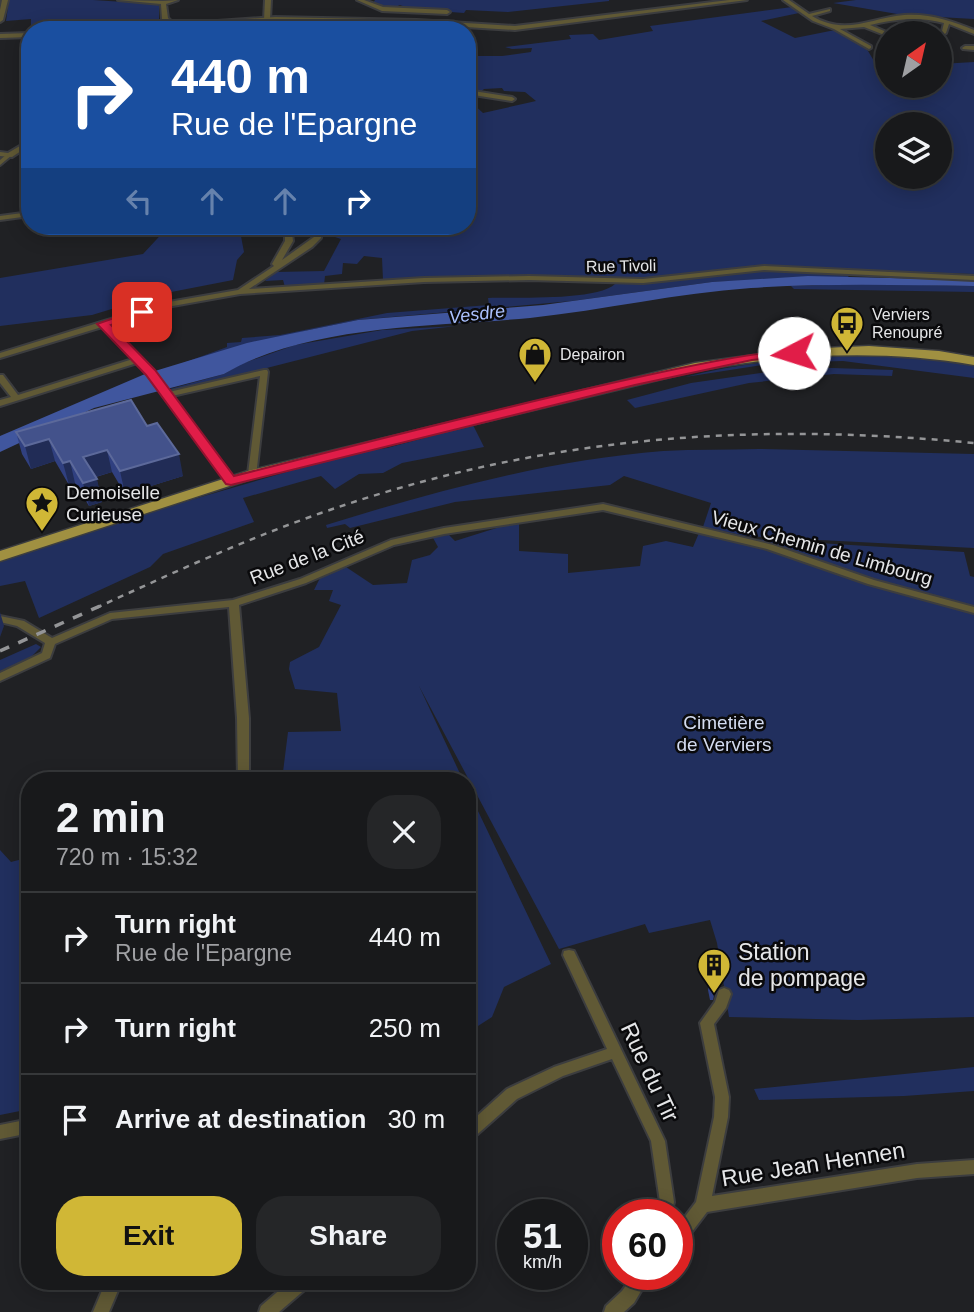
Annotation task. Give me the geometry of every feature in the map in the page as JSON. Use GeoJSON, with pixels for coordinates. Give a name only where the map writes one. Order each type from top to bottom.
{"type":"FeatureCollection","features":[{"type":"Feature","properties":{"kind":"main road"},"geometry":{"type":"LineString","coordinates":[[0,556],[253,474],[570,396],[752,356],[847,349],[973,360]]}},
{"type":"Feature","properties":{"kind":"street"},"geometry":{"type":"LineString","coordinates":[[0,20],[5,0]]}},
{"type":"Feature","properties":{"kind":"street"},"geometry":{"type":"LineString","coordinates":[[121,0],[163,4],[175,0]]}},
{"type":"Feature","properties":{"kind":"street"},"geometry":{"type":"LineString","coordinates":[[264,21],[268,0]]}},
{"type":"Feature","properties":{"kind":"street"},"geometry":{"type":"LineString","coordinates":[[360,0],[382,9],[447,12]]}},
{"type":"Feature","properties":{"kind":"street"},"geometry":{"type":"LineString","coordinates":[[476,26],[515,28],[744,0]]}},
{"type":"Feature","properties":{"kind":"street"},"geometry":{"type":"LineString","coordinates":[[786,0],[808,16],[869,47]]}},
{"type":"Feature","properties":{"kind":"street"},"geometry":{"type":"LineString","coordinates":[[163,4],[164,21]]}},
{"type":"Feature","properties":{"kind":"street"},"geometry":{"type":"LineString","coordinates":[[808,16],[828,10]]}},
{"type":"Feature","properties":{"kind":"street"},"geometry":{"type":"LineString","coordinates":[[884,21],[905,17],[939,21]]}},
{"type":"Feature","properties":{"kind":"street"},"geometry":{"type":"LineString","coordinates":[[831,26],[875,23]]}},
{"type":"Feature","properties":{"kind":"street"},"geometry":{"type":"LineString","coordinates":[[952,24],[974,32]]}},
{"type":"Feature","properties":{"kind":"street"},"geometry":{"type":"LineString","coordinates":[[864,25],[875,29]]}},
{"type":"Feature","properties":{"kind":"street"},"geometry":{"type":"LineString","coordinates":[[0,36],[21,35]]}},
{"type":"Feature","properties":{"kind":"street"},"geometry":{"type":"LineString","coordinates":[[965,48],[974,48]]}},
{"type":"Feature","properties":{"kind":"street"},"geometry":{"type":"LineString","coordinates":[[476,93],[512,99]]}},
{"type":"Feature","properties":{"kind":"street"},"geometry":{"type":"LineString","coordinates":[[0,163],[4,154],[21,146]]}},
{"type":"Feature","properties":{"kind":"street"},"geometry":{"type":"LineString","coordinates":[[0,218],[21,215]]}},
{"type":"Feature","properties":{"kind":"street"},"geometry":{"type":"LineString","coordinates":[[268,273],[287,249],[288,235]]}},
{"type":"Feature","properties":{"kind":"street"},"geometry":{"type":"LineString","coordinates":[[240,292],[317,238],[317,235]]}},
{"type":"Feature","properties":{"kind":"street","name":"Rue Tivoli"},"geometry":{"type":"LineString","coordinates":[[0,356],[166,304],[240,292],[424,280],[654,280],[764,268],[974,278]]}},
{"type":"Feature","properties":{"kind":"street"},"geometry":{"type":"LineString","coordinates":[[103,324],[150,372],[231,481]]}},
{"type":"Feature","properties":{"kind":"street"},"geometry":{"type":"LineString","coordinates":[[0,347],[25,348]]}},
{"type":"Feature","properties":{"kind":"street"},"geometry":{"type":"LineString","coordinates":[[0,403],[138,360]]}},
{"type":"Feature","properties":{"kind":"street"},"geometry":{"type":"LineString","coordinates":[[167,394],[264,372],[253,474]]}},
{"type":"Feature","properties":{"kind":"street"},"geometry":{"type":"LineString","coordinates":[[0,377],[16,398]]}},
{"type":"Feature","properties":{"kind":"street","name":"Vieux Chemin de Limbourg"},"geometry":{"type":"LineString","coordinates":[[578,509],[603,507],[770,547],[872,582],[974,611]]}},
{"type":"Feature","properties":{"kind":"street","name":"Rue de la Cité"},"geometry":{"type":"LineString","coordinates":[[0,677],[46,655],[51,642],[110,615],[234,603],[303,581],[391,543],[444,531],[578,509]]}},
{"type":"Feature","properties":{"kind":"street"},"geometry":{"type":"LineString","coordinates":[[234,603],[243,718],[244,772]]}},
{"type":"Feature","properties":{"kind":"street"},"geometry":{"type":"LineString","coordinates":[[0,619],[10,619],[24,625],[51,642]]}},
{"type":"Feature","properties":{"kind":"street","name":"Rue du Tir"},"geometry":{"type":"LineString","coordinates":[[569,955],[658,1141],[667,1199]]}},
{"type":"Feature","properties":{"kind":"street"},"geometry":{"type":"LineString","coordinates":[[703,1205],[712,1170],[722,1097],[708,1023],[721,1004],[724,994]]}},
{"type":"Feature","properties":{"kind":"street"},"geometry":{"type":"LineString","coordinates":[[476,1126],[512,1094],[559,1071],[616,1052]]}},
{"type":"Feature","properties":{"kind":"street"},"geometry":{"type":"LineString","coordinates":[[0,1132],[21,1128]]}},
{"type":"Feature","properties":{"kind":"street","name":"Rue Jean Hennen"},"geometry":{"type":"LineString","coordinates":[[693,1218],[703,1205],[917,1171],[974,1167]]}},
{"type":"Feature","properties":{"kind":"street"},"geometry":{"type":"LineString","coordinates":[[101,1312],[110,1290]]}},
{"type":"Feature","properties":{"kind":"street"},"geometry":{"type":"LineString","coordinates":[[267,1312],[292,1290]]}},
{"type":"Feature","properties":{"kind":"street"},"geometry":{"type":"LineString","coordinates":[[612,1312],[633,1290]]}},
{"type":"Feature","properties":{"kind":"green space"},"geometry":{"type":"Polygon","coordinates":[[[9,0],[93,0],[159,6],[158,21],[6,21],[9,0]]]}},
{"type":"Feature","properties":{"kind":"green space"},"geometry":{"type":"Polygon","coordinates":[[[375,0],[609,1],[508,12],[466,10],[464,13],[410,9],[400,5],[393,8],[379,7],[373,3],[375,0]]]}},
{"type":"Feature","properties":{"kind":"green space"},"geometry":{"type":"Polygon","coordinates":[[[856,0],[974,0],[974,19],[903,15],[833,3],[856,0]]]}},
{"type":"Feature","properties":{"kind":"green space"},"geometry":{"type":"Polygon","coordinates":[[[792,7],[799,13],[761,21],[795,38],[835,30],[865,46],[875,61],[875,98],[952,98],[952,63],[974,62],[974,274],[854,270],[848,277],[712,282],[572,301],[358,320],[309,330],[175,366],[227,347],[227,343],[241,342],[242,338],[280,335],[387,313],[489,305],[488,298],[574,296],[606,289],[615,284],[514,275],[383,280],[382,258],[364,256],[357,264],[343,263],[342,274],[325,276],[324,285],[285,287],[283,280],[265,281],[276,272],[324,271],[341,239],[332,235],[476,235],[476,107],[483,113],[536,101],[525,92],[504,91],[502,88],[484,89],[476,96],[476,56],[531,52],[532,48],[505,47],[571,39],[569,35],[593,34],[599,40],[653,31],[650,26],[792,7]]]}},
{"type":"Feature","properties":{"kind":"green space"},"geometry":{"type":"Polygon","coordinates":[[[161,235],[241,235],[244,252],[237,260],[233,280],[161,294],[92,315],[0,326],[0,278],[143,254],[161,235]]]}},
{"type":"Feature","properties":{"kind":"green space"},"geometry":{"type":"Polygon","coordinates":[[[791,286],[974,286],[974,292],[794,289],[791,286]]]}},
{"type":"Feature","properties":{"kind":"green space"},"geometry":{"type":"Polygon","coordinates":[[[457,326],[412,331],[172,392],[170,389],[224,374],[241,364],[295,345],[382,330],[457,326]]]}},
{"type":"Feature","properties":{"kind":"green space"},"geometry":{"type":"Polygon","coordinates":[[[855,354],[908,356],[974,365],[974,378],[843,361],[776,363],[685,377],[770,361],[855,354]]]}},
{"type":"Feature","properties":{"kind":"green space"},"geometry":{"type":"Polygon","coordinates":[[[802,367],[893,370],[892,376],[834,374],[749,383],[635,408],[627,400],[691,383],[802,367]]]}},
{"type":"Feature","properties":{"kind":"green space"},"geometry":{"type":"Polygon","coordinates":[[[473,425],[484,447],[402,463],[383,473],[359,474],[335,489],[321,476],[243,498],[254,522],[163,554],[150,567],[39,618],[25,581],[0,586],[0,562],[139,515],[352,453],[387,448],[473,425]]]}},
{"type":"Feature","properties":{"kind":"green space"},"geometry":{"type":"Polygon","coordinates":[[[759,449],[974,454],[974,548],[745,536],[703,527],[711,503],[624,476],[610,485],[455,502],[350,528],[345,524],[327,528],[326,525],[450,489],[535,469],[663,451],[759,449]]]}},
{"type":"Feature","properties":{"kind":"green space","name":"Cimetière de Verviers"},"geometry":{"type":"Polygon","coordinates":[[[519,521],[519,551],[568,554],[568,573],[640,566],[643,546],[666,541],[693,547],[699,533],[767,549],[974,614],[974,1017],[858,1020],[729,1017],[717,943],[710,920],[649,933],[645,924],[559,949],[476,793],[476,772],[465,772],[419,686],[459,772],[283,772],[288,732],[341,731],[337,693],[295,689],[289,669],[290,662],[319,647],[341,605],[329,601],[333,590],[314,590],[321,576],[346,567],[373,585],[407,583],[412,560],[430,555],[438,547],[432,536],[449,535],[455,541],[519,521]]]}},
{"type":"Feature","properties":{"kind":"green space"},"geometry":{"type":"Polygon","coordinates":[[[752,539],[964,552],[970,576],[974,577],[974,608],[875,580],[752,539]]]}},
{"type":"Feature","properties":{"kind":"green space"},"geometry":{"type":"Polygon","coordinates":[[[36,644],[41,647],[29,659],[0,671],[0,660],[36,644]]]}},
{"type":"Feature","properties":{"kind":"green space"},"geometry":{"type":"Polygon","coordinates":[[[476,807],[551,964],[504,987],[492,1017],[476,1027],[476,807]]]}},
{"type":"Feature","properties":{"kind":"green space"},"geometry":{"type":"Polygon","coordinates":[[[0,850],[11,862],[21,859],[21,1111],[0,1115],[0,850]]]}},
{"type":"Feature","properties":{"kind":"green space"},"geometry":{"type":"Polygon","coordinates":[[[974,1067],[974,1091],[759,1100],[754,1089],[974,1067]]]}},
{"type":"Feature","properties":{"kind":"water","name":"Vesdre"},"geometry":{"type":"Polygon","coordinates":[[[808,276],[974,280],[974,286],[835,285],[751,288],[530,318],[413,326],[333,337],[294,345],[224,374],[94,408],[0,452],[0,436],[145,374],[247,343],[358,320],[543,305],[712,282],[808,276]]]}},
{"type":"Feature","properties":{"kind":"building"},"geometry":{"type":"Polygon","coordinates":[[[131,400],[147,426],[157,423],[179,454],[120,471],[107,450],[83,457],[97,479],[83,483],[70,461],[63,463],[49,439],[25,446],[16,432],[131,400]]]}},
{"type":"Feature","properties":{"kind":"building"},"geometry":{"type":"Polygon","coordinates":[[[720,972],[716,983],[714,983],[711,973],[720,972]]]}},
{"type":"Feature","properties":{"kind":"railway"},"geometry":{"type":"LineString","coordinates":[[96,608],[292,523],[402,487],[483,467],[643,441],[724,435],[806,434],[974,443]]}},
{"type":"Feature","properties":{"kind":"railway"},"geometry":{"type":"LineString","coordinates":[[0,651],[100,606]]}},
{"type":"Feature","properties":{"kind":"place","name":"Verviers Renoupré"},"geometry":{"type":"Point","coordinates":[847,353]}},
{"type":"Feature","properties":{"kind":"place","name":"Depairon"},"geometry":{"type":"Point","coordinates":[535,384]}},
{"type":"Feature","properties":{"kind":"place","name":"Demoiselle Curieuse"},"geometry":{"type":"Point","coordinates":[42,533]}},
{"type":"Feature","properties":{"kind":"place","name":"Station de pompage"},"geometry":{"type":"Point","coordinates":[714,995]}},
{"type":"Feature","properties":{"kind":"route"},"geometry":{"type":"LineString","coordinates":[[142,312],[103,324],[150,372],[231,481],[635,381],[752,356],[794,353]]}}]}
